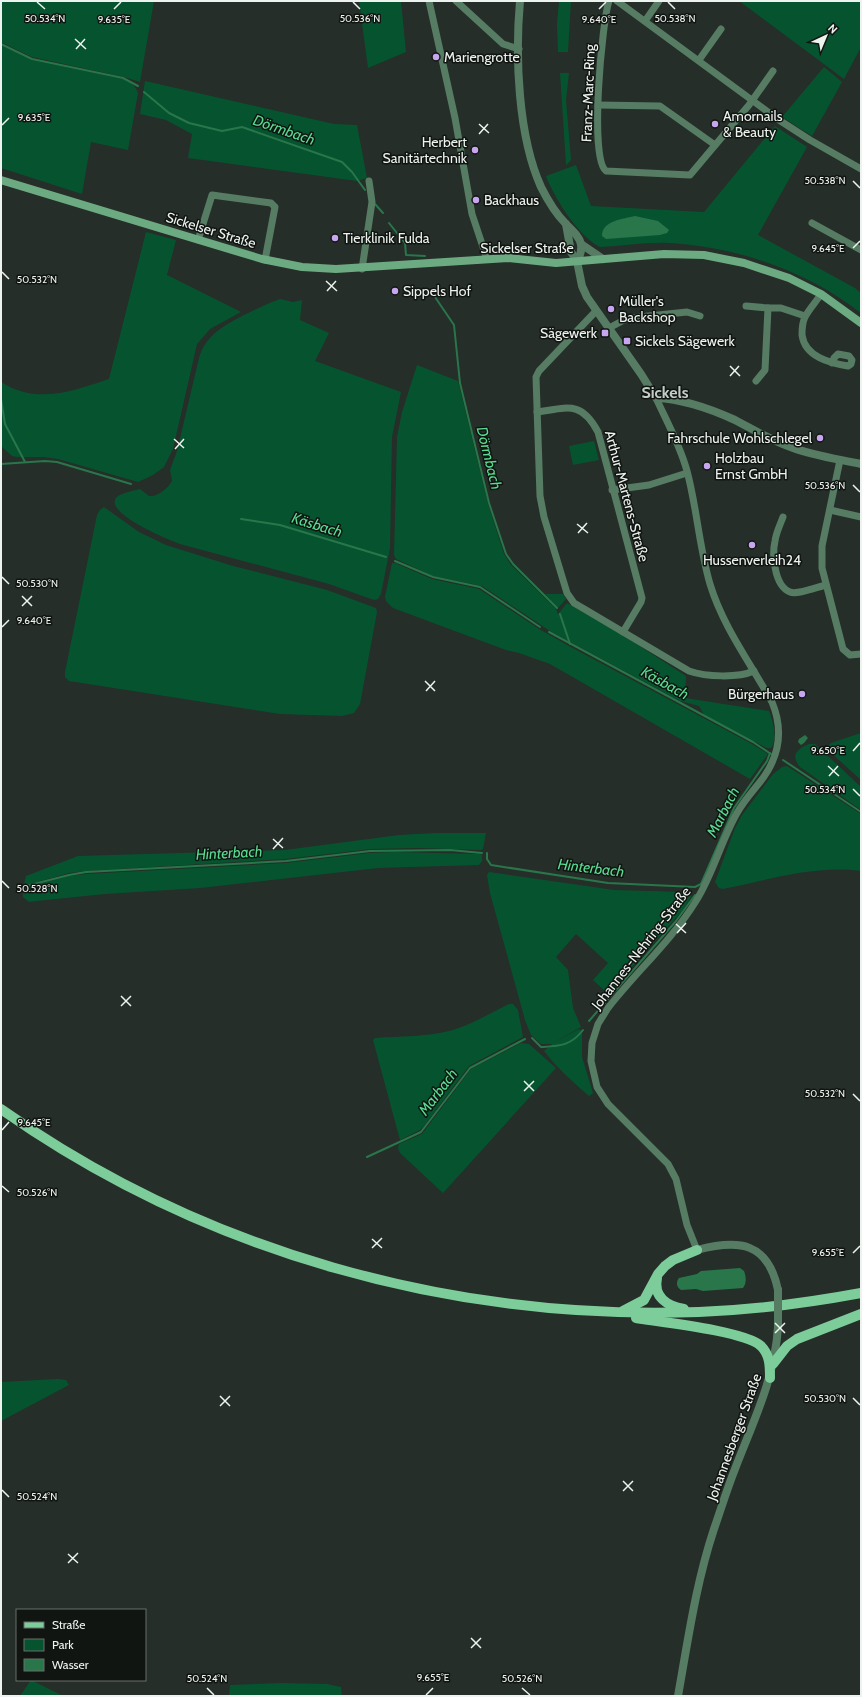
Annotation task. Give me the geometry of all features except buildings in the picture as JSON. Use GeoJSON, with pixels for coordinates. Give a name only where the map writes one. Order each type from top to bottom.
{"type":"FeatureCollection","features":[{"type":"Feature","properties":{"kind":"main road","name":"Sickelser Straße"},"geometry":{"type":"LineString","coordinates":[[1,180],[265,260],[318,269],[362,269],[508,258],[556,263],[664,254],[704,255],[767,270],[789,278],[821,294],[861,323]]}},
{"type":"Feature","properties":{"kind":"main road"},"geometry":{"type":"LineString","coordinates":[[1,1109],[72,1155],[134,1189],[206,1223],[294,1256],[379,1280],[443,1294],[526,1306],[621,1313],[700,1312],[795,1304],[861,1293]]}},
{"type":"Feature","properties":{"kind":"main road"},"geometry":{"type":"LineString","coordinates":[[621,1313],[636,1306],[644,1300],[658,1274],[665,1266],[673,1260],[697,1250]]}},
{"type":"Feature","properties":{"kind":"main road"},"geometry":{"type":"LineString","coordinates":[[658,1274],[656,1288],[661,1298],[665,1302],[674,1307],[700,1312]]}},
{"type":"Feature","properties":{"kind":"main road"},"geometry":{"type":"LineString","coordinates":[[596,1312],[706,1329],[752,1341],[766,1353],[770,1366],[770,1378]]}},
{"type":"Feature","properties":{"kind":"main road"},"geometry":{"type":"LineString","coordinates":[[773,1364],[787,1346],[797,1339],[861,1314]]}},
{"type":"Feature","properties":{"kind":"street"},"geometry":{"type":"LineString","coordinates":[[429,1],[455,118],[472,214],[487,259]]}},
{"type":"Feature","properties":{"kind":"street"},"geometry":{"type":"LineString","coordinates":[[456,1],[503,44],[519,49]]}},
{"type":"Feature","properties":{"kind":"street"},"geometry":{"type":"LineString","coordinates":[[520,1],[519,49],[522,110],[532,161],[546,195],[566,224],[581,244],[603,259]]}},
{"type":"Feature","properties":{"kind":"street","name":"Franz-Marc-Ring"},"geometry":{"type":"LineString","coordinates":[[610,1],[605,18],[598,105],[600,160],[602,168],[606,171],[690,175],[752,100],[773,71]]}},
{"type":"Feature","properties":{"kind":"street"},"geometry":{"type":"LineString","coordinates":[[617,1],[779,120],[810,140],[861,169]]}},
{"type":"Feature","properties":{"kind":"street"},"geometry":{"type":"LineString","coordinates":[[645,21],[660,1]]}},
{"type":"Feature","properties":{"kind":"street"},"geometry":{"type":"LineString","coordinates":[[699,60],[721,29]]}},
{"type":"Feature","properties":{"kind":"street"},"geometry":{"type":"LineString","coordinates":[[598,105],[660,106],[715,145]]}},
{"type":"Feature","properties":{"kind":"street"},"geometry":{"type":"LineString","coordinates":[[362,269],[372,202],[369,181]]}},
{"type":"Feature","properties":{"kind":"street"},"geometry":{"type":"LineString","coordinates":[[198,240],[212,195],[271,203],[275,207],[265,260]]}},
{"type":"Feature","properties":{"kind":"street"},"geometry":{"type":"LineString","coordinates":[[812,223],[861,250]]}},
{"type":"Feature","properties":{"kind":"street"},"geometry":{"type":"LineString","coordinates":[[566,224],[571,252],[577,261],[581,253],[581,244]]}},
{"type":"Feature","properties":{"kind":"street","name":"Johannes-Nehring-Straße"},"geometry":{"type":"LineString","coordinates":[[577,261],[582,286],[596,311],[648,383],[675,438],[687,473],[702,552],[710,584],[728,627],[772,702],[778,721],[779,742],[773,762],[768,771],[737,812],[703,890],[680,924],[605,1012],[595,1032],[591,1052],[594,1078],[602,1096],[617,1113],[663,1157],[673,1171],[679,1189],[687,1225],[697,1250]]}},
{"type":"Feature","properties":{"kind":"street"},"geometry":{"type":"LineString","coordinates":[[821,294],[805,316],[802,329],[805,344],[815,355],[832,363]]}},
{"type":"Feature","properties":{"kind":"street"},"geometry":{"type":"LineString","coordinates":[[746,306],[781,308],[805,316]]}},
{"type":"Feature","properties":{"kind":"street"},"geometry":{"type":"LineString","coordinates":[[756,381],[765,370],[768,308]]}},
{"type":"Feature","properties":{"kind":"street"},"geometry":{"type":"LineString","coordinates":[[596,311],[539,371],[536,378],[540,496],[544,517],[567,593],[574,603],[679,666],[695,673],[746,674],[754,671]]}},
{"type":"Feature","properties":{"kind":"street"},"geometry":{"type":"LineString","coordinates":[[609,328],[624,320],[639,317],[687,312],[700,316]]}},
{"type":"Feature","properties":{"kind":"street"},"geometry":{"type":"LineString","coordinates":[[656,398],[681,402],[708,410],[734,420],[792,448],[861,464]]}},
{"type":"Feature","properties":{"kind":"street","name":"Arthur-Martens-Straße"},"geometry":{"type":"LineString","coordinates":[[537,412],[571,407],[579,409],[593,423],[598,432],[612,490],[642,598],[623,632]]}},
{"type":"Feature","properties":{"kind":"street"},"geometry":{"type":"LineString","coordinates":[[840,460],[822,546],[822,568],[842,646],[845,652],[850,655],[861,654]]}},
{"type":"Feature","properties":{"kind":"street"},"geometry":{"type":"LineString","coordinates":[[612,490],[649,485],[687,473]]}},
{"type":"Feature","properties":{"kind":"street"},"geometry":{"type":"LineString","coordinates":[[830,510],[861,517]]}},
{"type":"Feature","properties":{"kind":"street"},"geometry":{"type":"LineString","coordinates":[[783,517],[775,539],[774,550],[774,564],[780,582],[784,588],[790,592],[796,593],[826,585]]}},
{"type":"Feature","properties":{"kind":"street","name":"Johannesberger Straße"},"geometry":{"type":"LineString","coordinates":[[678,1696],[692,1611],[704,1561],[734,1470],[770,1378],[778,1327],[778,1290],[770,1265],[765,1259],[754,1250],[742,1246],[726,1244],[697,1250]]}},
{"type":"Feature","properties":{"kind":"green space"},"geometry":{"type":"Polygon","coordinates":[[[1,1],[154,1],[140,82],[124,77],[32,57],[1,42],[1,1]]]}},
{"type":"Feature","properties":{"kind":"green space"},"geometry":{"type":"Polygon","coordinates":[[[359,1],[401,1],[406,52],[368,68],[359,1]]]}},
{"type":"Feature","properties":{"kind":"green space"},"geometry":{"type":"Polygon","coordinates":[[[559,1],[571,1],[568,52],[558,52],[557,24],[559,1]]]}},
{"type":"Feature","properties":{"kind":"green space"},"geometry":{"type":"Polygon","coordinates":[[[739,1],[861,1],[861,47],[844,79],[739,1]]]}},
{"type":"Feature","properties":{"kind":"green space"},"geometry":{"type":"Polygon","coordinates":[[[1,45],[32,60],[123,79],[132,84],[137,90],[138,93],[128,150],[91,142],[82,194],[1,168],[1,45]]]}},
{"type":"Feature","properties":{"kind":"green space"},"geometry":{"type":"Polygon","coordinates":[[[824,67],[842,82],[812,136],[782,117],[824,67]]]}},
{"type":"Feature","properties":{"kind":"green space"},"geometry":{"type":"Polygon","coordinates":[[[560,73],[569,73],[566,100],[571,160],[566,165],[560,73]]]}},
{"type":"Feature","properties":{"kind":"green space"},"geometry":{"type":"Polygon","coordinates":[[[145,81],[334,124],[357,125],[367,178],[357,181],[188,158],[192,134],[166,120],[140,114],[145,81]]]}},
{"type":"Feature","properties":{"kind":"green space"},"geometry":{"type":"Polygon","coordinates":[[[775,126],[807,147],[758,235],[855,288],[861,293],[861,313],[840,298],[795,273],[746,256],[696,245],[670,243],[600,247],[592,242],[568,216],[561,206],[546,176],[576,165],[591,206],[704,212],[775,126]]]}},
{"type":"Feature","properties":{"kind":"green space"},"geometry":{"type":"Polygon","coordinates":[[[146,232],[176,240],[167,275],[241,312],[210,329],[197,344],[173,449],[164,467],[153,475],[138,482],[58,459],[12,456],[1,446],[1,382],[14,389],[28,393],[55,394],[82,388],[109,379],[146,232]]]}},
{"type":"Feature","properties":{"kind":"green space"},"geometry":{"type":"Polygon","coordinates":[[[280,299],[293,302],[302,300],[300,320],[329,333],[315,361],[401,392],[392,437],[390,548],[381,594],[378,599],[374,600],[329,584],[180,544],[164,538],[130,520],[116,506],[116,498],[122,494],[140,489],[149,496],[156,495],[165,489],[172,481],[170,470],[177,451],[199,358],[211,336],[231,322],[280,299]]]}},
{"type":"Feature","properties":{"kind":"green space"},"geometry":{"type":"Polygon","coordinates":[[[417,365],[458,381],[488,504],[504,554],[511,565],[556,609],[558,614],[567,603],[621,634],[686,676],[685,698],[769,711],[774,735],[771,748],[767,748],[704,715],[699,706],[680,701],[550,631],[482,586],[433,576],[396,559],[394,555],[397,437],[402,412],[417,365]]]}},
{"type":"Feature","properties":{"kind":"green space"},"geometry":{"type":"Polygon","coordinates":[[[594,441],[599,460],[573,465],[569,446],[594,441]]]}},
{"type":"Feature","properties":{"kind":"green space"},"geometry":{"type":"Polygon","coordinates":[[[104,507],[139,532],[166,545],[233,566],[327,590],[376,608],[377,612],[360,704],[354,713],[342,716],[280,714],[69,681],[65,677],[65,672],[97,515],[104,507]]]}},
{"type":"Feature","properties":{"kind":"green space"},"geometry":{"type":"Polygon","coordinates":[[[392,563],[432,579],[479,589],[539,629],[768,754],[750,779],[550,664],[506,650],[393,608],[386,601],[385,597],[392,563]]]}},
{"type":"Feature","properties":{"kind":"green space"},"geometry":{"type":"Polygon","coordinates":[[[545,594],[563,594],[566,599],[558,608],[545,594]]]}},
{"type":"Feature","properties":{"kind":"green space"},"geometry":{"type":"Polygon","coordinates":[[[861,733],[861,780],[827,749],[831,743],[861,733]]]}},
{"type":"Feature","properties":{"kind":"green space"},"geometry":{"type":"Polygon","coordinates":[[[809,744],[815,744],[861,787],[861,810],[800,767],[795,756],[796,753],[798,750],[809,744]]]}},
{"type":"Feature","properties":{"kind":"green space"},"geometry":{"type":"Polygon","coordinates":[[[787,766],[861,814],[861,871],[826,870],[791,874],[723,889],[719,888],[715,882],[735,828],[742,815],[773,774],[782,767],[787,766]]]}},
{"type":"Feature","properties":{"kind":"green space"},"geometry":{"type":"Polygon","coordinates":[[[486,833],[483,849],[481,850],[418,848],[371,849],[285,859],[86,871],[69,873],[26,885],[24,884],[26,876],[78,856],[285,850],[399,835],[486,833]]]}},
{"type":"Feature","properties":{"kind":"green space"},"geometry":{"type":"Polygon","coordinates":[[[393,852],[480,854],[482,855],[482,861],[479,865],[378,868],[200,888],[105,894],[29,902],[23,897],[23,891],[27,887],[69,876],[286,863],[370,853],[393,852]]]}},
{"type":"Feature","properties":{"kind":"green space"},"geometry":{"type":"Polygon","coordinates":[[[489,872],[614,890],[685,892],[691,894],[691,897],[683,910],[608,994],[593,980],[608,963],[576,934],[556,957],[568,970],[573,1008],[581,1027],[553,1043],[579,1029],[582,1031],[582,1057],[593,1093],[589,1096],[560,1069],[544,1051],[552,1044],[541,1044],[531,1035],[525,1020],[490,893],[487,875],[489,872]]]}},
{"type":"Feature","properties":{"kind":"green space"},"geometry":{"type":"Polygon","coordinates":[[[509,1004],[513,1004],[518,1010],[523,1037],[469,1066],[424,1126],[420,1130],[400,1140],[373,1040],[375,1038],[424,1035],[453,1030],[474,1022],[509,1004]]]}},
{"type":"Feature","properties":{"kind":"green space"},"geometry":{"type":"Polygon","coordinates":[[[521,1043],[529,1044],[556,1068],[443,1193],[400,1153],[398,1148],[399,1144],[422,1134],[471,1069],[521,1043]]]}},
{"type":"Feature","properties":{"kind":"green space"},"geometry":{"type":"Polygon","coordinates":[[[58,1379],[66,1380],[69,1385],[1,1421],[1,1382],[58,1379]]]}},
{"type":"Feature","properties":{"kind":"green space"},"geometry":{"type":"Polygon","coordinates":[[[30,1681],[33,1681],[63,1696],[20,1696],[30,1681]]]}},
{"type":"Feature","properties":{"kind":"green space"},"geometry":{"type":"Polygon","coordinates":[[[282,1683],[327,1684],[341,1687],[342,1696],[229,1696],[230,1685],[282,1683]]]}},
{"type":"Feature","properties":{"kind":"water"},"geometry":{"type":"Polygon","coordinates":[[[635,216],[658,221],[669,230],[667,233],[660,235],[606,239],[602,236],[603,231],[610,223],[635,216]]]}},
{"type":"Feature","properties":{"kind":"water"},"geometry":{"type":"Polygon","coordinates":[[[805,735],[808,738],[801,745],[798,742],[799,739],[805,735]]]}},
{"type":"Feature","properties":{"kind":"water"},"geometry":{"type":"Polygon","coordinates":[[[740,1268],[744,1271],[746,1277],[746,1282],[743,1288],[703,1291],[696,1289],[681,1290],[677,1286],[677,1281],[679,1278],[697,1274],[701,1271],[740,1268]]]}},
{"type":"Feature","properties":{"kind":"waterway","name":"Dörmbach"},"geometry":{"type":"LineString","coordinates":[[1,44],[32,59],[123,78],[138,86]]}},
{"type":"Feature","properties":{"kind":"waterway","name":"Dörmbach"},"geometry":{"type":"LineString","coordinates":[[144,92],[169,113],[189,123],[222,131],[242,127],[342,162],[352,172],[365,190]]}},
{"type":"Feature","properties":{"kind":"waterway","name":"Dörmbach"},"geometry":{"type":"LineString","coordinates":[[375,204],[383,213]]}},
{"type":"Feature","properties":{"kind":"waterway","name":"Dörmbach"},"geometry":{"type":"LineString","coordinates":[[389,223],[405,243],[406,255],[425,256]]}},
{"type":"Feature","properties":{"kind":"waterway","name":"Dörmbach"},"geometry":{"type":"LineString","coordinates":[[435,297],[454,325],[460,383],[489,503],[506,554],[513,564],[557,608]]}},
{"type":"Feature","properties":{"kind":"waterway"},"geometry":{"type":"LineString","coordinates":[[1,399],[5,424],[25,462]]}},
{"type":"Feature","properties":{"kind":"waterway","name":"Käsbach"},"geometry":{"type":"LineString","coordinates":[[1,464],[45,461],[57,462],[131,484]]}},
{"type":"Feature","properties":{"kind":"waterway","name":"Käsbach"},"geometry":{"type":"LineString","coordinates":[[241,519],[280,525],[386,557]]}},
{"type":"Feature","properties":{"kind":"waterway","name":"Käsbach"},"geometry":{"type":"LineString","coordinates":[[395,561],[433,577],[480,587],[540,627]]}},
{"type":"Feature","properties":{"kind":"waterway","name":"Dörmbach"},"geometry":{"type":"LineString","coordinates":[[560,614],[570,644]]}},
{"type":"Feature","properties":{"kind":"waterway","name":"Käsbach"},"geometry":{"type":"LineString","coordinates":[[549,632],[753,742],[771,754]]}},
{"type":"Feature","properties":{"kind":"waterway","name":"Hinterbach"},"geometry":{"type":"LineString","coordinates":[[487,853],[487,859],[491,865],[608,883],[695,887],[701,884],[734,808],[767,761],[770,753]]}},
{"type":"Feature","properties":{"kind":"waterway","name":"Käsbach"},"geometry":{"type":"LineString","coordinates":[[783,760],[861,812]]}},
{"type":"Feature","properties":{"kind":"waterway","name":"Hinterbach"},"geometry":{"type":"LineString","coordinates":[[26,886],[86,872],[286,861],[370,851],[450,850],[482,853]]}},
{"type":"Feature","properties":{"kind":"waterway","name":"Marbach"},"geometry":{"type":"LineString","coordinates":[[589,1021],[676,921],[695,895]]}},
{"type":"Feature","properties":{"kind":"waterway","name":"Marbach"},"geometry":{"type":"LineString","coordinates":[[532,1038],[541,1047],[559,1045],[574,1039],[583,1030]]}},
{"type":"Feature","properties":{"kind":"waterway","name":"Marbach"},"geometry":{"type":"LineString","coordinates":[[367,1157],[421,1132],[470,1068],[525,1039]]}},
{"type":"Feature","properties":{"kind":"place","name":"Mariengrotte"},"geometry":{"type":"Point","coordinates":[436,57]}},
{"type":"Feature","properties":{"kind":"place","name":"Amornails & Beauty"},"geometry":{"type":"Point","coordinates":[715,124]}},
{"type":"Feature","properties":{"kind":"place","name":"Herbert Sanitärtechnik"},"geometry":{"type":"Point","coordinates":[475,150]}},
{"type":"Feature","properties":{"kind":"place","name":"Backhaus"},"geometry":{"type":"Point","coordinates":[476,200]}},
{"type":"Feature","properties":{"kind":"place","name":"Tierklinik Fulda"},"geometry":{"type":"Point","coordinates":[335,238]}},
{"type":"Feature","properties":{"kind":"place","name":"Sippels Hof"},"geometry":{"type":"Point","coordinates":[395,291]}},
{"type":"Feature","properties":{"kind":"place","name":"Müller's Backshop"},"geometry":{"type":"Point","coordinates":[611,309]}},
{"type":"Feature","properties":{"kind":"place","name":"Sägewerk"},"geometry":{"type":"Point","coordinates":[605,333]}},
{"type":"Feature","properties":{"kind":"place","name":"Sickels Sägewerk"},"geometry":{"type":"Point","coordinates":[627,341]}},
{"type":"Feature","properties":{"kind":"place","name":"Fahrschule Wohlschlegel"},"geometry":{"type":"Point","coordinates":[820,438]}},
{"type":"Feature","properties":{"kind":"place","name":"Holzbau Ernst GmbH"},"geometry":{"type":"Point","coordinates":[707,466]}},
{"type":"Feature","properties":{"kind":"place","name":"Hussenverleih24"},"geometry":{"type":"Point","coordinates":[752,545]}},
{"type":"Feature","properties":{"kind":"place","name":"Bürgerhaus"},"geometry":{"type":"Point","coordinates":[802,694]}},
{"type":"Feature","properties":{"kind":"district","name":"Sickels"},"geometry":{"type":"Point","coordinates":[665,392]}}]}
